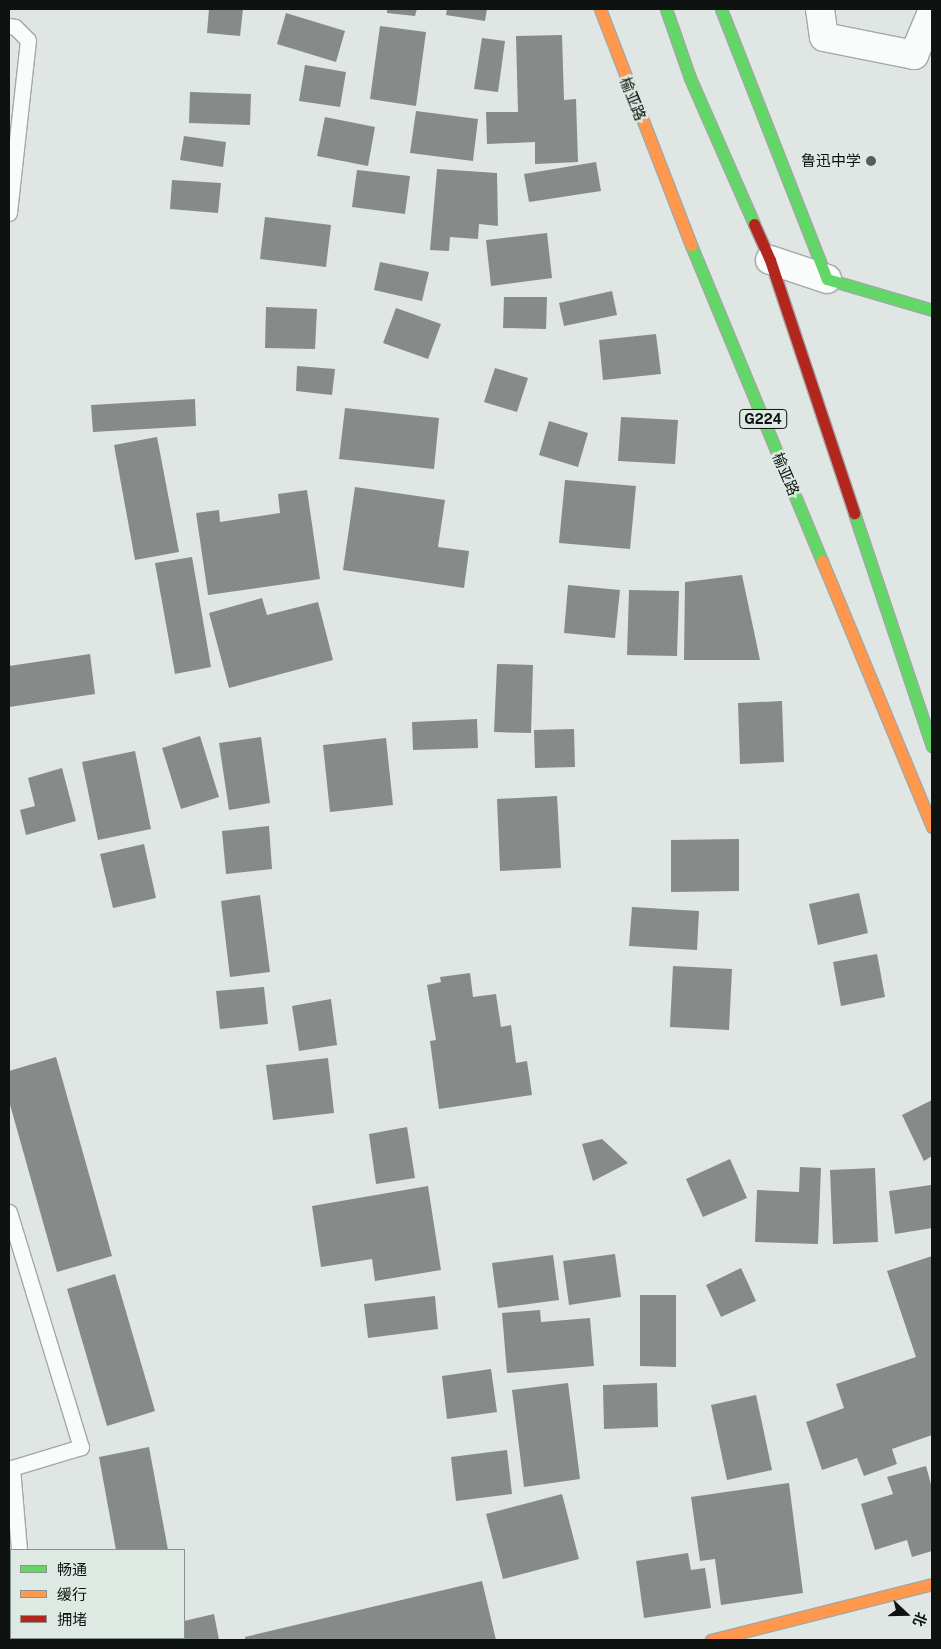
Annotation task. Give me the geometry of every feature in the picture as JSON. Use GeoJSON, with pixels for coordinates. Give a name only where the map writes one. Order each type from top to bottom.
{"type":"FeatureCollection","features":[{"type":"Feature","properties":{"kind":"main road","name":"榆亚路"},"geometry":{"type":"LineString","coordinates":[[600,9],[683,226],[932,827]]}},
{"type":"Feature","properties":{"kind":"main road"},"geometry":{"type":"LineString","coordinates":[[666,9],[690,78],[770,260],[932,746]]}},
{"type":"Feature","properties":{"kind":"main road"},"geometry":{"type":"LineString","coordinates":[[721,9],[827,279],[932,310]]}},
{"type":"Feature","properties":{"kind":"main road"},"geometry":{"type":"LineString","coordinates":[[711,1640],[932,1584]]}},
{"type":"Feature","properties":{"kind":"street"},"geometry":{"type":"LineString","coordinates":[[820,9],[824,37],[914,55],[932,12]]}},
{"type":"Feature","properties":{"kind":"street"},"geometry":{"type":"LineString","coordinates":[[770,260],[827,279]]}},
{"type":"Feature","properties":{"kind":"lane"},"geometry":{"type":"LineString","coordinates":[[9,26],[28,40],[9,213]]}},
{"type":"Feature","properties":{"kind":"lane"},"geometry":{"type":"LineString","coordinates":[[9,1212],[81,1447],[12,1468],[19,1549]]}},
{"type":"Feature","properties":{"kind":"building"},"geometry":{"type":"Polygon","coordinates":[[[209,9],[243,9],[240,36],[207,33],[209,9]]]}},
{"type":"Feature","properties":{"kind":"building"},"geometry":{"type":"Polygon","coordinates":[[[387,9],[417,9],[415,16],[387,13],[387,9]]]}},
{"type":"Feature","properties":{"kind":"building"},"geometry":{"type":"Polygon","coordinates":[[[447,9],[487,9],[485,21],[446,15],[447,9]]]}},
{"type":"Feature","properties":{"kind":"building"},"geometry":{"type":"Polygon","coordinates":[[[286,13],[345,31],[336,62],[277,44],[286,13]]]}},
{"type":"Feature","properties":{"kind":"building"},"geometry":{"type":"Polygon","coordinates":[[[380,26],[426,32],[416,106],[370,99],[380,26]]]}},
{"type":"Feature","properties":{"kind":"building"},"geometry":{"type":"Polygon","coordinates":[[[562,35],[564,100],[576,99],[578,162],[535,164],[535,142],[487,144],[486,112],[518,112],[516,36],[562,35]]]}},
{"type":"Feature","properties":{"kind":"building"},"geometry":{"type":"Polygon","coordinates":[[[482,38],[505,41],[498,92],[474,89],[482,38]]]}},
{"type":"Feature","properties":{"kind":"building"},"geometry":{"type":"Polygon","coordinates":[[[305,65],[346,72],[340,107],[299,101],[305,65]]]}},
{"type":"Feature","properties":{"kind":"building"},"geometry":{"type":"Polygon","coordinates":[[[190,92],[251,94],[250,125],[189,123],[190,92]]]}},
{"type":"Feature","properties":{"kind":"building"},"geometry":{"type":"Polygon","coordinates":[[[416,111],[478,119],[473,161],[410,153],[416,111]]]}},
{"type":"Feature","properties":{"kind":"building"},"geometry":{"type":"Polygon","coordinates":[[[325,117],[375,127],[368,166],[317,156],[325,117]]]}},
{"type":"Feature","properties":{"kind":"building"},"geometry":{"type":"Polygon","coordinates":[[[184,136],[226,142],[223,167],[180,160],[184,136]]]}},
{"type":"Feature","properties":{"kind":"building"},"geometry":{"type":"Polygon","coordinates":[[[596,162],[601,191],[529,202],[524,174],[596,162]]]}},
{"type":"Feature","properties":{"kind":"building"},"geometry":{"type":"Polygon","coordinates":[[[437,169],[497,173],[498,226],[479,224],[478,239],[450,237],[449,251],[430,250],[437,169]]]}},
{"type":"Feature","properties":{"kind":"building"},"geometry":{"type":"Polygon","coordinates":[[[357,170],[410,176],[405,214],[352,207],[357,170]]]}},
{"type":"Feature","properties":{"kind":"building"},"geometry":{"type":"Polygon","coordinates":[[[172,180],[221,183],[218,213],[170,209],[172,180]]]}},
{"type":"Feature","properties":{"kind":"building"},"geometry":{"type":"Polygon","coordinates":[[[265,217],[331,225],[326,267],[260,259],[265,217]]]}},
{"type":"Feature","properties":{"kind":"building"},"geometry":{"type":"Polygon","coordinates":[[[547,233],[552,278],[491,286],[486,240],[547,233]]]}},
{"type":"Feature","properties":{"kind":"building"},"geometry":{"type":"Polygon","coordinates":[[[380,262],[429,272],[422,301],[374,290],[380,262]]]}},
{"type":"Feature","properties":{"kind":"building"},"geometry":{"type":"Polygon","coordinates":[[[612,291],[617,315],[564,326],[559,303],[612,291]]]}},
{"type":"Feature","properties":{"kind":"building"},"geometry":{"type":"Polygon","coordinates":[[[504,297],[547,297],[546,329],[503,328],[504,297]]]}},
{"type":"Feature","properties":{"kind":"building"},"geometry":{"type":"Polygon","coordinates":[[[266,307],[317,309],[315,349],[265,348],[266,307]]]}},
{"type":"Feature","properties":{"kind":"building"},"geometry":{"type":"Polygon","coordinates":[[[396,308],[441,324],[428,359],[383,343],[396,308]]]}},
{"type":"Feature","properties":{"kind":"building"},"geometry":{"type":"Polygon","coordinates":[[[656,334],[661,374],[603,380],[599,340],[656,334]]]}},
{"type":"Feature","properties":{"kind":"building"},"geometry":{"type":"Polygon","coordinates":[[[297,366],[335,369],[332,395],[296,391],[297,366]]]}},
{"type":"Feature","properties":{"kind":"building"},"geometry":{"type":"Polygon","coordinates":[[[495,368],[528,378],[517,412],[484,402],[495,368]]]}},
{"type":"Feature","properties":{"kind":"building"},"geometry":{"type":"Polygon","coordinates":[[[195,399],[196,426],[93,432],[91,405],[195,399]]]}},
{"type":"Feature","properties":{"kind":"building"},"geometry":{"type":"Polygon","coordinates":[[[345,408],[439,418],[434,469],[339,459],[345,408]]]}},
{"type":"Feature","properties":{"kind":"building"},"geometry":{"type":"Polygon","coordinates":[[[621,417],[678,420],[675,464],[618,461],[621,417]]]}},
{"type":"Feature","properties":{"kind":"building"},"geometry":{"type":"Polygon","coordinates":[[[549,421],[588,433],[578,467],[539,455],[549,421]]]}},
{"type":"Feature","properties":{"kind":"building"},"geometry":{"type":"Polygon","coordinates":[[[157,437],[179,552],[135,560],[114,445],[157,437]]]}},
{"type":"Feature","properties":{"kind":"building"},"geometry":{"type":"Polygon","coordinates":[[[565,480],[636,486],[630,549],[559,543],[565,480]]]}},
{"type":"Feature","properties":{"kind":"building"},"geometry":{"type":"Polygon","coordinates":[[[355,487],[445,500],[438,547],[469,551],[464,588],[343,570],[355,487]]]}},
{"type":"Feature","properties":{"kind":"building"},"geometry":{"type":"Polygon","coordinates":[[[307,490],[320,579],[208,595],[196,513],[219,510],[220,522],[280,513],[278,494],[307,490]]]}},
{"type":"Feature","properties":{"kind":"building"},"geometry":{"type":"Polygon","coordinates":[[[192,557],[211,667],[175,674],[155,563],[192,557]]]}},
{"type":"Feature","properties":{"kind":"building"},"geometry":{"type":"Polygon","coordinates":[[[742,575],[760,660],[684,660],[685,582],[742,575]]]}},
{"type":"Feature","properties":{"kind":"building"},"geometry":{"type":"Polygon","coordinates":[[[568,585],[620,590],[615,638],[564,633],[568,585]]]}},
{"type":"Feature","properties":{"kind":"building"},"geometry":{"type":"Polygon","coordinates":[[[629,590],[679,591],[677,656],[627,655],[629,590]]]}},
{"type":"Feature","properties":{"kind":"building"},"geometry":{"type":"Polygon","coordinates":[[[262,598],[267,615],[318,602],[333,660],[229,688],[209,613],[262,598]]]}},
{"type":"Feature","properties":{"kind":"building"},"geometry":{"type":"Polygon","coordinates":[[[90,654],[95,694],[9,707],[9,666],[90,654]]]}},
{"type":"Feature","properties":{"kind":"building"},"geometry":{"type":"Polygon","coordinates":[[[497,664],[533,665],[531,733],[494,732],[497,664]]]}},
{"type":"Feature","properties":{"kind":"building"},"geometry":{"type":"Polygon","coordinates":[[[782,701],[784,762],[740,764],[738,703],[782,701]]]}},
{"type":"Feature","properties":{"kind":"building"},"geometry":{"type":"Polygon","coordinates":[[[477,719],[478,748],[413,750],[412,722],[477,719]]]}},
{"type":"Feature","properties":{"kind":"building"},"geometry":{"type":"Polygon","coordinates":[[[574,729],[575,767],[535,768],[534,730],[574,729]]]}},
{"type":"Feature","properties":{"kind":"building"},"geometry":{"type":"Polygon","coordinates":[[[200,736],[219,797],[181,809],[162,748],[200,736]]]}},
{"type":"Feature","properties":{"kind":"building"},"geometry":{"type":"Polygon","coordinates":[[[261,737],[270,803],[229,810],[219,743],[261,737]]]}},
{"type":"Feature","properties":{"kind":"building"},"geometry":{"type":"Polygon","coordinates":[[[386,738],[393,805],[330,812],[323,745],[386,738]]]}},
{"type":"Feature","properties":{"kind":"building"},"geometry":{"type":"Polygon","coordinates":[[[135,751],[151,829],[98,840],[82,762],[135,751]]]}},
{"type":"Feature","properties":{"kind":"building"},"geometry":{"type":"Polygon","coordinates":[[[62,768],[76,821],[26,835],[20,810],[35,806],[28,778],[62,768]]]}},
{"type":"Feature","properties":{"kind":"building"},"geometry":{"type":"Polygon","coordinates":[[[557,796],[561,868],[500,871],[497,799],[557,796]]]}},
{"type":"Feature","properties":{"kind":"building"},"geometry":{"type":"Polygon","coordinates":[[[269,826],[272,869],[226,874],[222,831],[269,826]]]}},
{"type":"Feature","properties":{"kind":"building"},"geometry":{"type":"Polygon","coordinates":[[[739,839],[739,891],[671,892],[671,840],[739,839]]]}},
{"type":"Feature","properties":{"kind":"building"},"geometry":{"type":"Polygon","coordinates":[[[144,844],[156,898],[113,908],[100,854],[144,844]]]}},
{"type":"Feature","properties":{"kind":"building"},"geometry":{"type":"Polygon","coordinates":[[[859,893],[868,933],[818,945],[809,904],[859,893]]]}},
{"type":"Feature","properties":{"kind":"building"},"geometry":{"type":"Polygon","coordinates":[[[260,895],[270,972],[230,977],[221,901],[260,895]]]}},
{"type":"Feature","properties":{"kind":"building"},"geometry":{"type":"Polygon","coordinates":[[[632,907],[699,911],[697,950],[629,946],[632,907]]]}},
{"type":"Feature","properties":{"kind":"building"},"geometry":{"type":"Polygon","coordinates":[[[877,954],[885,997],[841,1006],[833,962],[877,954]]]}},
{"type":"Feature","properties":{"kind":"building"},"geometry":{"type":"Polygon","coordinates":[[[673,966],[732,969],[729,1030],[670,1027],[673,966]]]}},
{"type":"Feature","properties":{"kind":"building"},"geometry":{"type":"Polygon","coordinates":[[[470,973],[473,997],[496,994],[501,1027],[511,1025],[516,1063],[527,1061],[532,1095],[439,1109],[430,1041],[436,1040],[427,985],[441,982],[440,977],[470,973]]]}},
{"type":"Feature","properties":{"kind":"building"},"geometry":{"type":"Polygon","coordinates":[[[264,987],[268,1024],[220,1029],[216,991],[264,987]]]}},
{"type":"Feature","properties":{"kind":"building"},"geometry":{"type":"Polygon","coordinates":[[[331,999],[337,1045],[299,1051],[292,1006],[331,999]]]}},
{"type":"Feature","properties":{"kind":"building"},"geometry":{"type":"Polygon","coordinates":[[[56,1057],[112,1256],[57,1272],[9,1101],[9,1071],[56,1057]]]}},
{"type":"Feature","properties":{"kind":"building"},"geometry":{"type":"Polygon","coordinates":[[[328,1058],[334,1113],[273,1120],[266,1065],[328,1058]]]}},
{"type":"Feature","properties":{"kind":"building"},"geometry":{"type":"Polygon","coordinates":[[[932,1100],[932,1156],[924,1161],[902,1115],[932,1100]]]}},
{"type":"Feature","properties":{"kind":"building"},"geometry":{"type":"Polygon","coordinates":[[[407,1127],[415,1178],[376,1184],[369,1134],[407,1127]]]}},
{"type":"Feature","properties":{"kind":"building"},"geometry":{"type":"Polygon","coordinates":[[[602,1139],[628,1163],[593,1181],[582,1144],[602,1139]]]}},
{"type":"Feature","properties":{"kind":"building"},"geometry":{"type":"Polygon","coordinates":[[[730,1159],[747,1198],[703,1217],[686,1179],[730,1159]]]}},
{"type":"Feature","properties":{"kind":"building"},"geometry":{"type":"Polygon","coordinates":[[[800,1167],[821,1168],[818,1244],[755,1242],[757,1190],[799,1192],[800,1167]]]}},
{"type":"Feature","properties":{"kind":"building"},"geometry":{"type":"Polygon","coordinates":[[[875,1168],[878,1242],[833,1244],[830,1170],[875,1168]]]}},
{"type":"Feature","properties":{"kind":"building"},"geometry":{"type":"Polygon","coordinates":[[[931,1185],[932,1228],[895,1234],[889,1191],[931,1185]]]}},
{"type":"Feature","properties":{"kind":"building"},"geometry":{"type":"Polygon","coordinates":[[[428,1186],[441,1270],[375,1281],[372,1259],[321,1267],[312,1206],[428,1186]]]}},
{"type":"Feature","properties":{"kind":"building"},"geometry":{"type":"Polygon","coordinates":[[[615,1254],[621,1297],[569,1305],[563,1261],[615,1254]]]}},
{"type":"Feature","properties":{"kind":"building"},"geometry":{"type":"Polygon","coordinates":[[[553,1255],[559,1300],[498,1308],[492,1263],[553,1255]]]}},
{"type":"Feature","properties":{"kind":"building"},"geometry":{"type":"Polygon","coordinates":[[[932,1256],[932,1435],[892,1449],[897,1464],[864,1476],[857,1458],[822,1470],[806,1422],[844,1408],[836,1384],[916,1357],[887,1271],[932,1256]]]}},
{"type":"Feature","properties":{"kind":"building"},"geometry":{"type":"Polygon","coordinates":[[[741,1268],[756,1301],[721,1317],[706,1285],[741,1268]]]}},
{"type":"Feature","properties":{"kind":"building"},"geometry":{"type":"Polygon","coordinates":[[[115,1274],[155,1411],[107,1426],[67,1289],[115,1274]]]}},
{"type":"Feature","properties":{"kind":"building"},"geometry":{"type":"Polygon","coordinates":[[[640,1295],[676,1295],[676,1367],[640,1366],[640,1295]]]}},
{"type":"Feature","properties":{"kind":"building"},"geometry":{"type":"Polygon","coordinates":[[[435,1296],[438,1329],[368,1338],[364,1304],[435,1296]]]}},
{"type":"Feature","properties":{"kind":"building"},"geometry":{"type":"Polygon","coordinates":[[[540,1310],[541,1322],[590,1318],[594,1366],[507,1373],[502,1313],[540,1310]]]}},
{"type":"Feature","properties":{"kind":"building"},"geometry":{"type":"Polygon","coordinates":[[[491,1369],[497,1412],[447,1419],[442,1376],[491,1369]]]}},
{"type":"Feature","properties":{"kind":"building"},"geometry":{"type":"Polygon","coordinates":[[[568,1383],[580,1479],[524,1487],[512,1390],[568,1383]]]}},
{"type":"Feature","properties":{"kind":"building"},"geometry":{"type":"Polygon","coordinates":[[[657,1383],[658,1427],[604,1429],[603,1385],[657,1383]]]}},
{"type":"Feature","properties":{"kind":"building"},"geometry":{"type":"Polygon","coordinates":[[[756,1395],[772,1470],[727,1480],[711,1405],[756,1395]]]}},
{"type":"Feature","properties":{"kind":"building"},"geometry":{"type":"Polygon","coordinates":[[[149,1447],[168,1549],[116,1549],[99,1457],[149,1447]]]}},
{"type":"Feature","properties":{"kind":"building"},"geometry":{"type":"Polygon","coordinates":[[[507,1450],[512,1494],[456,1501],[451,1457],[507,1450]]]}},
{"type":"Feature","properties":{"kind":"building"},"geometry":{"type":"Polygon","coordinates":[[[926,1466],[932,1488],[932,1551],[912,1557],[907,1540],[875,1550],[861,1504],[893,1494],[887,1477],[926,1466]]]}},
{"type":"Feature","properties":{"kind":"building"},"geometry":{"type":"Polygon","coordinates":[[[789,1483],[803,1593],[721,1605],[715,1559],[700,1561],[691,1497],[789,1483]]]}},
{"type":"Feature","properties":{"kind":"building"},"geometry":{"type":"Polygon","coordinates":[[[562,1494],[579,1559],[503,1579],[486,1514],[562,1494]]]}},
{"type":"Feature","properties":{"kind":"building"},"geometry":{"type":"Polygon","coordinates":[[[688,1553],[691,1570],[705,1568],[711,1608],[644,1618],[636,1561],[688,1553]]]}},
{"type":"Feature","properties":{"kind":"building"},"geometry":{"type":"Polygon","coordinates":[[[482,1581],[496,1640],[245,1640],[245,1637],[482,1581]]]}},
{"type":"Feature","properties":{"kind":"building"},"geometry":{"type":"Polygon","coordinates":[[[214,1614],[219,1640],[146,1640],[185,1639],[185,1621],[214,1614]]]}},
{"type":"Feature","properties":{"kind":"traffic: fast"},"geometry":{"type":"LineString","coordinates":[[666,9],[690,78],[754,224]]}},
{"type":"Feature","properties":{"kind":"traffic: fast"},"geometry":{"type":"LineString","coordinates":[[721,9],[827,279],[932,310]]}},
{"type":"Feature","properties":{"kind":"traffic: fast"},"geometry":{"type":"LineString","coordinates":[[691,245],[822,561]]}},
{"type":"Feature","properties":{"kind":"traffic: fast"},"geometry":{"type":"LineString","coordinates":[[854,513],[932,746]]}},
{"type":"Feature","properties":{"kind":"traffic: slow"},"geometry":{"type":"LineString","coordinates":[[600,9],[691,245]]}},
{"type":"Feature","properties":{"kind":"traffic: slow"},"geometry":{"type":"LineString","coordinates":[[822,561],[932,827]]}},
{"type":"Feature","properties":{"kind":"traffic: slow"},"geometry":{"type":"LineString","coordinates":[[711,1640],[932,1584]]}},
{"type":"Feature","properties":{"kind":"traffic: jam"},"geometry":{"type":"LineString","coordinates":[[754,224],[770,260],[854,513]]}},
{"type":"Feature","properties":{"kind":"place","name":"鲁迅中学"},"geometry":{"type":"Point","coordinates":[871,161]}}]}
